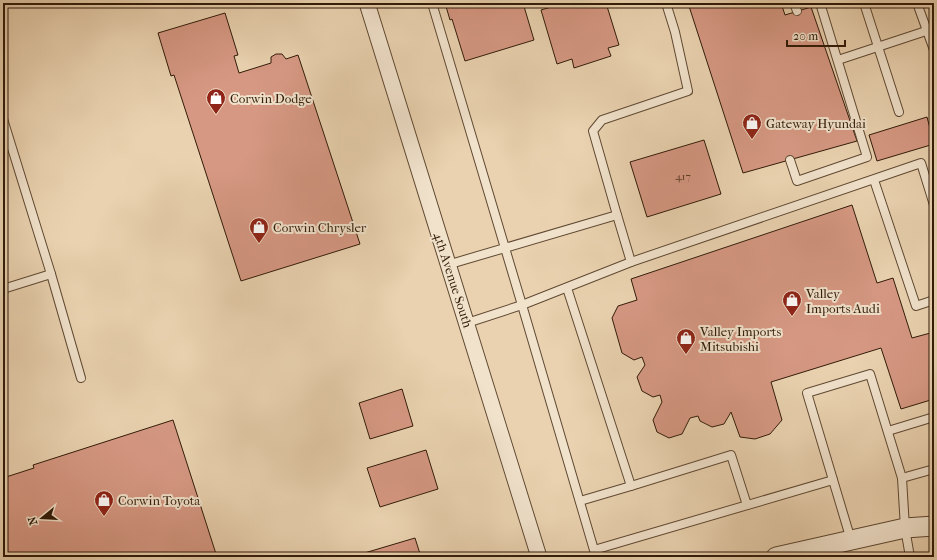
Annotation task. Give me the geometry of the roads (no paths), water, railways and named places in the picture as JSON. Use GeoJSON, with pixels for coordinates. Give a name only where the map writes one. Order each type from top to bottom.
{"type":"FeatureCollection","features":[{"type":"Feature","properties":{"kind":"street","name":"4th Avenue South"},"geometry":{"type":"LineString","coordinates":[[367,3],[447,265],[539,557]]}},
{"type":"Feature","properties":{"kind":"street"},"geometry":{"type":"LineString","coordinates":[[776,557],[905,528],[934,526]]}},
{"type":"Feature","properties":{"kind":"lane"},"geometry":{"type":"LineString","coordinates":[[432,3],[594,550],[833,480]]}},
{"type":"Feature","properties":{"kind":"lane"},"geometry":{"type":"LineString","coordinates":[[631,262],[593,131],[602,120],[688,91],[675,32],[666,3]]}},
{"type":"Feature","properties":{"kind":"lane"},"geometry":{"type":"LineString","coordinates":[[790,160],[796,181],[867,157],[820,3]]}},
{"type":"Feature","properties":{"kind":"lane"},"geometry":{"type":"LineString","coordinates":[[864,3],[899,112]]}},
{"type":"Feature","properties":{"kind":"lane"},"geometry":{"type":"LineString","coordinates":[[917,3],[934,50]]}},
{"type":"Feature","properties":{"kind":"lane"},"geometry":{"type":"LineString","coordinates":[[838,60],[926,31]]}},
{"type":"Feature","properties":{"kind":"lane"},"geometry":{"type":"LineString","coordinates":[[3,119],[51,274],[81,378]]}},
{"type":"Feature","properties":{"kind":"lane"},"geometry":{"type":"LineString","coordinates":[[466,323],[522,305],[631,262],[921,164],[934,205]]}},
{"type":"Feature","properties":{"kind":"lane"},"geometry":{"type":"LineString","coordinates":[[874,180],[916,306],[934,300]]}},
{"type":"Feature","properties":{"kind":"lane"},"geometry":{"type":"LineString","coordinates":[[447,265],[617,215]]}},
{"type":"Feature","properties":{"kind":"lane"},"geometry":{"type":"LineString","coordinates":[[3,289],[51,274]]}},
{"type":"Feature","properties":{"kind":"lane"},"geometry":{"type":"LineString","coordinates":[[567,288],[630,486]]}},
{"type":"Feature","properties":{"kind":"lane"},"geometry":{"type":"LineString","coordinates":[[851,540],[808,394],[870,374],[902,478],[905,528],[910,557]]}},
{"type":"Feature","properties":{"kind":"lane"},"geometry":{"type":"LineString","coordinates":[[888,431],[934,417]]}},
{"type":"Feature","properties":{"kind":"lane"},"geometry":{"type":"LineString","coordinates":[[580,501],[731,455],[747,505]]}},
{"type":"Feature","properties":{"kind":"lane"},"geometry":{"type":"LineString","coordinates":[[902,478],[934,469]]}},
{"type":"Feature","properties":{"kind":"place","name":"Corwin Dodge"},"geometry":{"type":"Point","coordinates":[216,115]}},
{"type":"Feature","properties":{"kind":"place","name":"Gateway Hyundai"},"geometry":{"type":"Point","coordinates":[752,140]}},
{"type":"Feature","properties":{"kind":"place","name":"Corwin Chrysler"},"geometry":{"type":"Point","coordinates":[259,244]}},
{"type":"Feature","properties":{"kind":"place","name":"Valley Imports Audi"},"geometry":{"type":"Point","coordinates":[792,317]}},
{"type":"Feature","properties":{"kind":"place","name":"Valley Imports Mitsubishi"},"geometry":{"type":"Point","coordinates":[686,355]}},
{"type":"Feature","properties":{"kind":"place","name":"Corwin Toyota"},"geometry":{"type":"Point","coordinates":[104,517]}}]}
